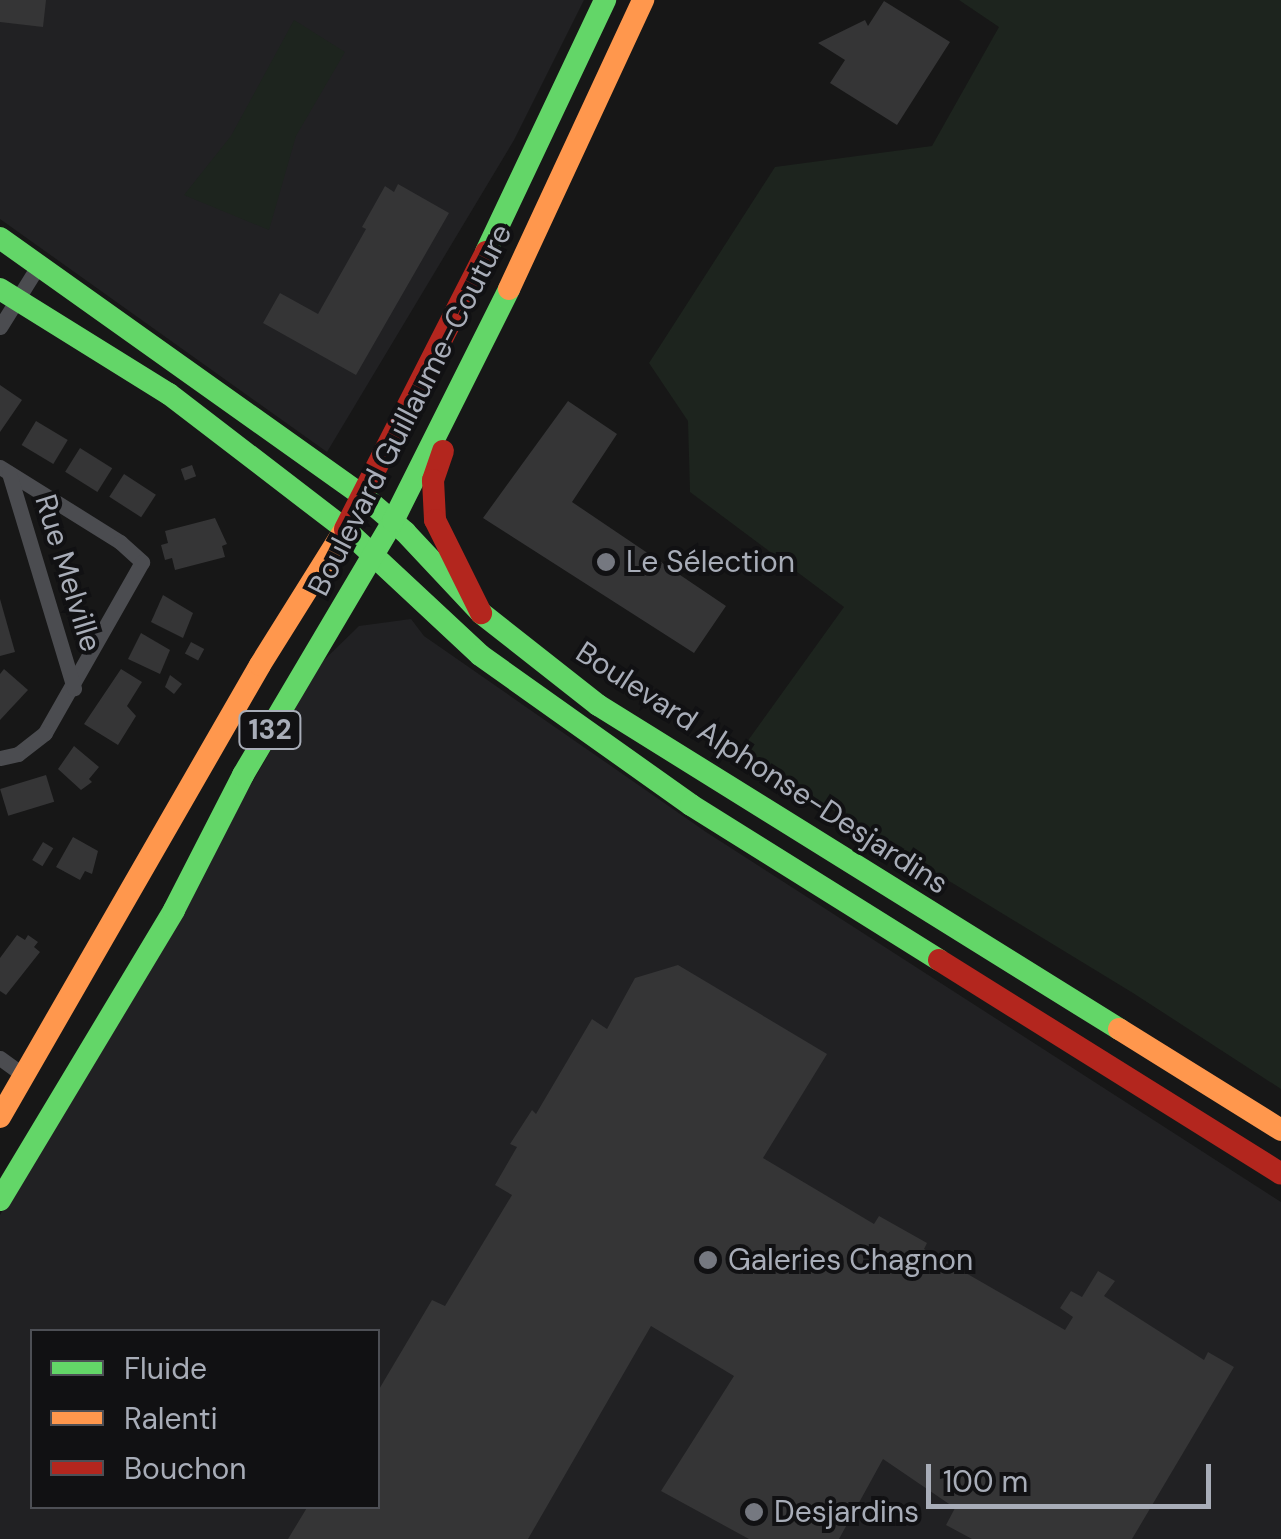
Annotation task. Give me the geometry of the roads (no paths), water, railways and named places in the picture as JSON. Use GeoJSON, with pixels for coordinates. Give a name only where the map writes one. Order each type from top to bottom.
{"type":"FeatureCollection","features":[{"type":"Feature","properties":{"kind":"main road","name":"Boulevard Guillaume-Couture"},"geometry":{"type":"LineString","coordinates":[[0,1118],[260,665],[345,529],[489,248],[604,0]]}},
{"type":"Feature","properties":{"kind":"main road","name":"Boulevard Guillaume-Couture"},"geometry":{"type":"LineString","coordinates":[[0,1200],[157,939],[243,775],[393,521],[473,366],[643,0]]}},
{"type":"Feature","properties":{"kind":"main road","name":"Boulevard Alphonse-Desjardins"},"geometry":{"type":"LineString","coordinates":[[0,238],[362,495],[393,521],[481,613],[598,705],[1281,1130]]}},
{"type":"Feature","properties":{"kind":"main road","name":"Boulevard Alphonse-Desjardins"},"geometry":{"type":"LineString","coordinates":[[8,294],[169,394],[345,529],[480,654],[691,805],[1281,1174]]}},
{"type":"Feature","properties":{"kind":"main road"},"geometry":{"type":"LineString","coordinates":[[473,366],[435,473],[432,500],[446,548],[481,613]]}},
{"type":"Feature","properties":{"kind":"street"},"geometry":{"type":"LineString","coordinates":[[0,327],[8,294],[40,263]]}},
{"type":"Feature","properties":{"kind":"street","name":"Rue Melville"},"geometry":{"type":"LineString","coordinates":[[5,470],[74,688]]}},
{"type":"Feature","properties":{"kind":"street","name":"Rue Melville"},"geometry":{"type":"LineString","coordinates":[[0,758],[18,754],[45,733],[74,688],[142,562],[120,542],[5,470]]}},
{"type":"Feature","properties":{"kind":"street"},"geometry":{"type":"LineString","coordinates":[[0,1058],[26,1076]]}},
{"type":"Feature","properties":{"kind":"place","name":"Le Sélection"},"geometry":{"type":"Point","coordinates":[606,562]}},
{"type":"Feature","properties":{"kind":"place","name":"Galeries Chagnon"},"geometry":{"type":"Point","coordinates":[708,1260]}},
{"type":"Feature","properties":{"kind":"place","name":"Desjardins"},"geometry":{"type":"Point","coordinates":[754,1512]}}]}
